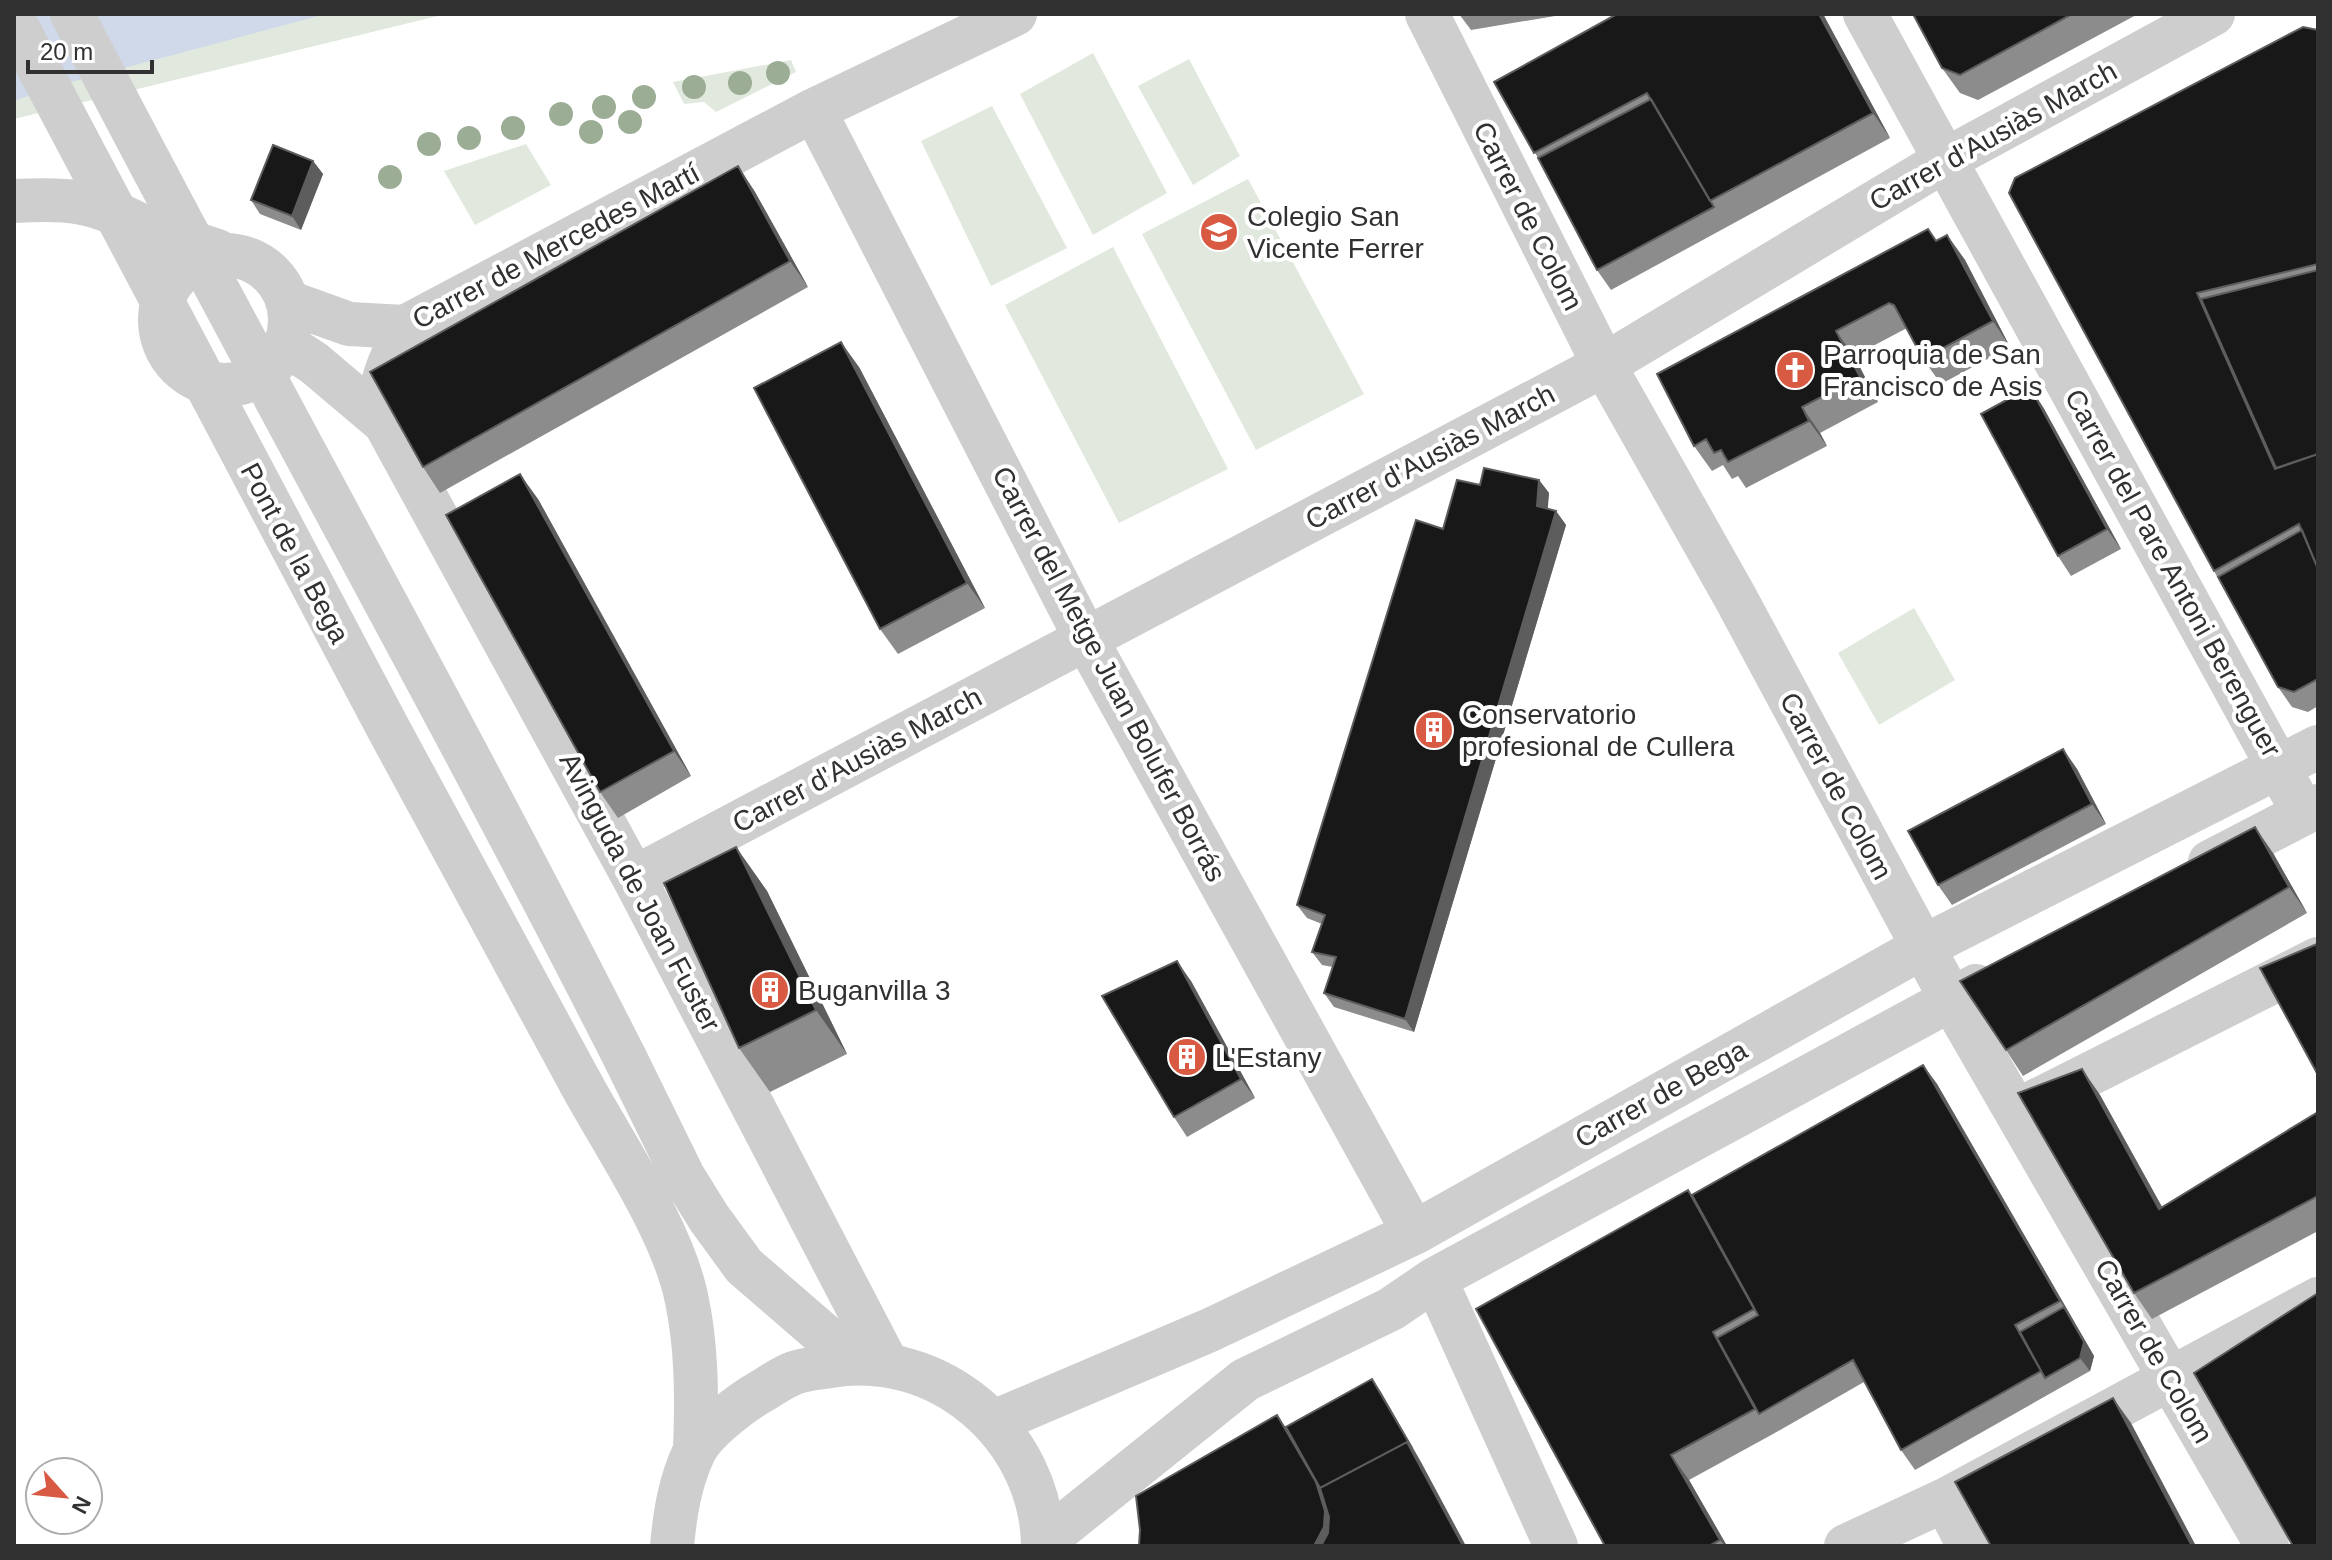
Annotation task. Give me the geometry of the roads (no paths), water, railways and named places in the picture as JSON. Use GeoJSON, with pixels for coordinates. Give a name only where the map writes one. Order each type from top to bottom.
{"type":"FeatureCollection","features":[{"type":"Feature","properties":{"kind":"street","name":"Pont de la Bega"},"geometry":{"type":"LineString","coordinates":[[72,14],[416,665],[512,836],[683,1176],[744,1266],[871,1363]]}},
{"type":"Feature","properties":{"kind":"street","name":"Carrer de Mercedes Martí"},"geometry":{"type":"LineString","coordinates":[[296,336],[349,324],[405,327],[814,110],[1015,14]]}},
{"type":"Feature","properties":{"kind":"street","name":"Carrer de Colom"},"geometry":{"type":"LineString","coordinates":[[1427,14],[1604,365],[1735,597],[1951,999],[2267,1546]]}},
{"type":"Feature","properties":{"kind":"street","name":"Carrer del Pare Antoni Berenguer"},"geometry":{"type":"LineString","coordinates":[[1865,14],[2278,767],[2313,819]]}},
{"type":"Feature","properties":{"kind":"street","name":"Carrer d'Ausiàs March"},"geometry":{"type":"LineString","coordinates":[[634,878],[1604,365],[1947,159],[2213,14]]}},
{"type":"Feature","properties":{"kind":"street","name":"Pont de la Bega"},"geometry":{"type":"LineString","coordinates":[[14,21],[388,728],[665,1236],[686,1294],[695,1358],[695,1449]]}},
{"type":"Feature","properties":{"kind":"street","name":"Carrer del Metge Juan Bolufer Borrás"},"geometry":{"type":"LineString","coordinates":[[814,110],[1086,639],[1414,1233]]}},
{"type":"Feature","properties":{"kind":"street"},"geometry":{"type":"LineString","coordinates":[[14,201],[69,198],[113,211],[144,227],[248,258],[266,269],[280,284],[296,336],[385,423]]}},
{"type":"Feature","properties":{"kind":"street"},"geometry":{"type":"LineString","coordinates":[[144,227],[167,289]]}},
{"type":"Feature","properties":{"kind":"street"},"geometry":{"type":"LineString","coordinates":[[227,254],[192,263],[177,274],[167,289],[160,309],[163,340],[180,368],[197,379],[217,385],[239,384],[258,376],[274,363],[296,336]]}},
{"type":"Feature","properties":{"kind":"street"},"geometry":{"type":"LineString","coordinates":[[296,336],[359,352],[405,327]]}},
{"type":"Feature","properties":{"kind":"street"},"geometry":{"type":"LineString","coordinates":[[385,423],[379,402],[380,387],[405,327]]}},
{"type":"Feature","properties":{"kind":"street","name":"Avinguda de Joan Fuster"},"geometry":{"type":"LineString","coordinates":[[385,423],[634,878],[871,1363]]}},
{"type":"Feature","properties":{"kind":"street","name":"Carrer de Bega"},"geometry":{"type":"LineString","coordinates":[[994,1422],[1210,1330],[1414,1233],[1923,947],[2318,747]]}},
{"type":"Feature","properties":{"kind":"street"},"geometry":{"type":"LineString","coordinates":[[2181,877],[2313,819]]}},
{"type":"Feature","properties":{"kind":"street"},"geometry":{"type":"LineString","coordinates":[[2014,1112],[2318,959]]}},
{"type":"Feature","properties":{"kind":"street","name":"Carrer de Bega"},"geometry":{"type":"LineString","coordinates":[[1043,1544],[1245,1380],[1391,1309],[1435,1279],[1756,1108],[2016,964]]}},
{"type":"Feature","properties":{"kind":"street"},"geometry":{"type":"LineString","coordinates":[[1435,1279],[1556,1546]]}},
{"type":"Feature","properties":{"kind":"street"},"geometry":{"type":"LineString","coordinates":[[1846,1546],[1945,1500],[2318,1299]]}},
{"type":"Feature","properties":{"kind":"street"},"geometry":{"type":"LineString","coordinates":[[672,1546],[676,1504],[695,1449],[742,1402],[795,1372],[871,1363],[926,1375],[963,1395],[994,1422],[1020,1458],[1037,1499],[1043,1544]]}},
{"type":"Feature","properties":{"kind":"street"},"geometry":{"type":"LineString","coordinates":[[1945,1500],[1969,1546]]}},
{"type":"Feature","properties":{"kind":"water"},"geometry":{"type":"Polygon","coordinates":[[[14,14],[326,14],[57,86],[14,101],[14,14]]]}},
{"type":"Feature","properties":{"kind":"place","name":"Colegio San Vicente Ferrer"},"geometry":{"type":"Point","coordinates":[1219,232]}},
{"type":"Feature","properties":{"kind":"place","name":"Parroquia de San Francisco de Asis"},"geometry":{"type":"Point","coordinates":[1795,370]}},
{"type":"Feature","properties":{"kind":"place","name":"Conservatorio profesional de Cullera"},"geometry":{"type":"Point","coordinates":[1434,730]}},
{"type":"Feature","properties":{"kind":"place","name":"Buganvilla 3"},"geometry":{"type":"Point","coordinates":[770,990]}},
{"type":"Feature","properties":{"kind":"place","name":"L'Estany"},"geometry":{"type":"Point","coordinates":[1187,1057]}}]}
